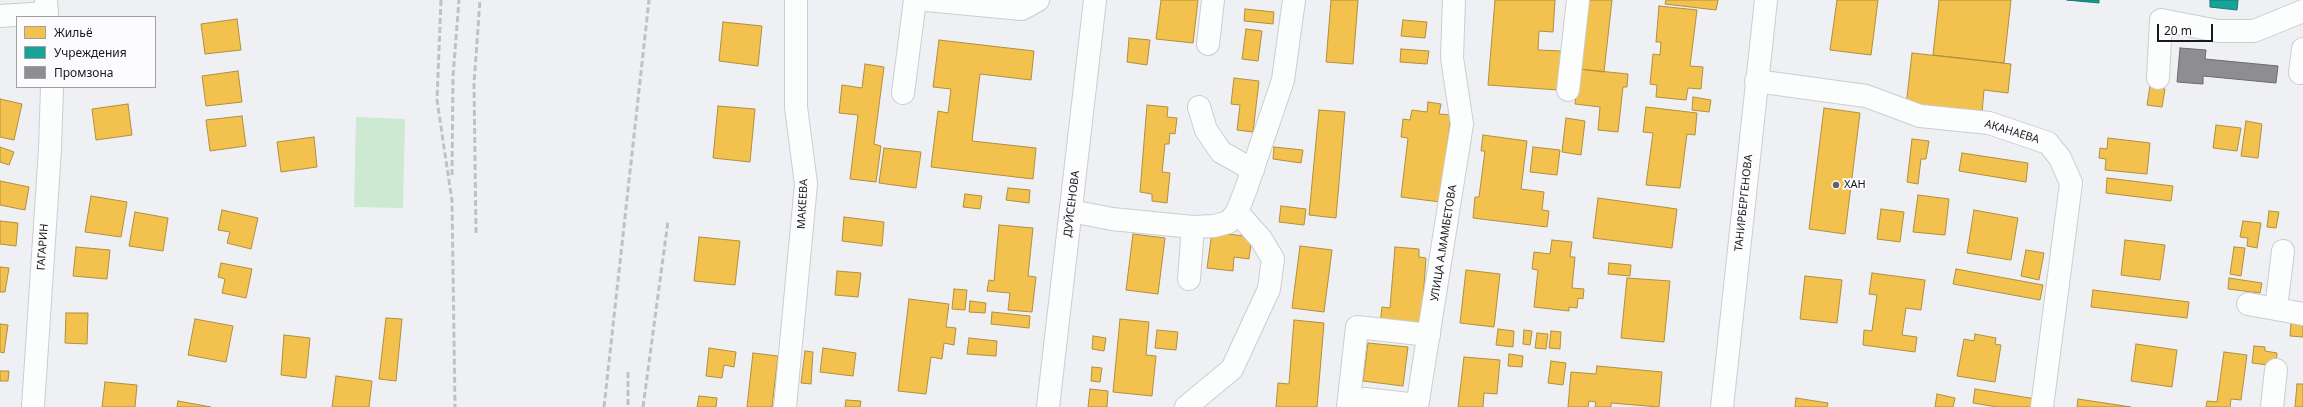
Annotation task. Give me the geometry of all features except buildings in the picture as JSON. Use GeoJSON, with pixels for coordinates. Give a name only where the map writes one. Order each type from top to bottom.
{"type":"FeatureCollection","features":[{"type":"Feature","properties":{"kind":"street","name":"МАКЕЕВА"},"geometry":{"type":"LineString","coordinates":[[785,407],[806,184],[796,107],[796,0]]}},
{"type":"Feature","properties":{"kind":"street"},"geometry":{"type":"LineString","coordinates":[[903,92],[915,0]]}},
{"type":"Feature","properties":{"kind":"street"},"geometry":{"type":"LineString","coordinates":[[926,0],[1022,9],[1038,0]]}},
{"type":"Feature","properties":{"kind":"street","name":"ДУЙСЕНОВА"},"geometry":{"type":"LineString","coordinates":[[1048,407],[1095,0]]}},
{"type":"Feature","properties":{"kind":"street"},"geometry":{"type":"LineString","coordinates":[[1208,44],[1213,0]]}},
{"type":"Feature","properties":{"kind":"street"},"geometry":{"type":"LineString","coordinates":[[1071,211],[1112,219],[1193,227],[1214,226],[1229,222],[1237,212],[1253,170],[1283,80],[1294,0]]}},
{"type":"Feature","properties":{"kind":"street","name":"УЛИЦА А.МАМБЕТОВА"},"geometry":{"type":"LineString","coordinates":[[1417,406],[1462,124],[1452,58],[1454,0]]}},
{"type":"Feature","properties":{"kind":"street"},"geometry":{"type":"LineString","coordinates":[[1568,90],[1578,0]]}},
{"type":"Feature","properties":{"kind":"street","name":"ТАНИРБЕРГЕНОВА"},"geometry":{"type":"LineString","coordinates":[[1722,407],[1756,81],[1766,0]]}},
{"type":"Feature","properties":{"kind":"street"},"geometry":{"type":"LineString","coordinates":[[0,16],[47,10]]}},
{"type":"Feature","properties":{"kind":"street"},"geometry":{"type":"LineString","coordinates":[[2158,78],[2161,20],[2218,31],[2254,31],[2303,11]]}},
{"type":"Feature","properties":{"kind":"street"},"geometry":{"type":"LineString","coordinates":[[2300,73],[2303,49]]}},
{"type":"Feature","properties":{"kind":"street","name":"АКАНАЕВА"},"geometry":{"type":"LineString","coordinates":[[1756,81],[1866,96],[1920,116],[1989,124],[2048,143],[2060,158],[2070,183],[2042,407]]}},
{"type":"Feature","properties":{"kind":"street","name":"ГАГАРИН"},"geometry":{"type":"LineString","coordinates":[[33,407],[50,149],[52,88]]}},
{"type":"Feature","properties":{"kind":"street"},"geometry":{"type":"LineString","coordinates":[[1199,107],[1206,130],[1221,152],[1253,170]]}},
{"type":"Feature","properties":{"kind":"street"},"geometry":{"type":"LineString","coordinates":[[1186,407],[1232,369],[1269,289],[1273,259],[1261,239],[1237,212]]}},
{"type":"Feature","properties":{"kind":"street"},"geometry":{"type":"LineString","coordinates":[[1189,279],[1193,227]]}},
{"type":"Feature","properties":{"kind":"street"},"geometry":{"type":"LineString","coordinates":[[2276,308],[2283,252]]}},
{"type":"Feature","properties":{"kind":"street"},"geometry":{"type":"LineString","coordinates":[[2248,304],[2303,314]]}},
{"type":"Feature","properties":{"kind":"street"},"geometry":{"type":"LineString","coordinates":[[1417,406],[1357,403],[1357,327],[1429,335]]}},
{"type":"Feature","properties":{"kind":"street"},"geometry":{"type":"LineString","coordinates":[[2272,407],[2276,370]]}},
{"type":"Feature","properties":{"kind":"green space"},"geometry":{"type":"Polygon","coordinates":[[[356,117],[405,119],[403,208],[354,207],[356,117]]]}},
{"type":"Feature","properties":{"kind":"railway"},"geometry":{"type":"LineString","coordinates":[[441,0],[437,100],[452,201],[455,407]]}},
{"type":"Feature","properties":{"kind":"railway"},"geometry":{"type":"LineString","coordinates":[[452,175],[453,76],[459,0]]}},
{"type":"Feature","properties":{"kind":"railway"},"geometry":{"type":"LineString","coordinates":[[476,233],[474,84],[480,0]]}},
{"type":"Feature","properties":{"kind":"railway"},"geometry":{"type":"LineString","coordinates":[[604,407],[649,0]]}},
{"type":"Feature","properties":{"kind":"railway"},"geometry":{"type":"LineString","coordinates":[[643,407],[668,221]]}},
{"type":"Feature","properties":{"kind":"railway"},"geometry":{"type":"LineString","coordinates":[[628,372],[628,407]]}},
{"type":"Feature","properties":{"kind":"place","name":"ХАН"},"geometry":{"type":"Point","coordinates":[1836,185]}}]}
